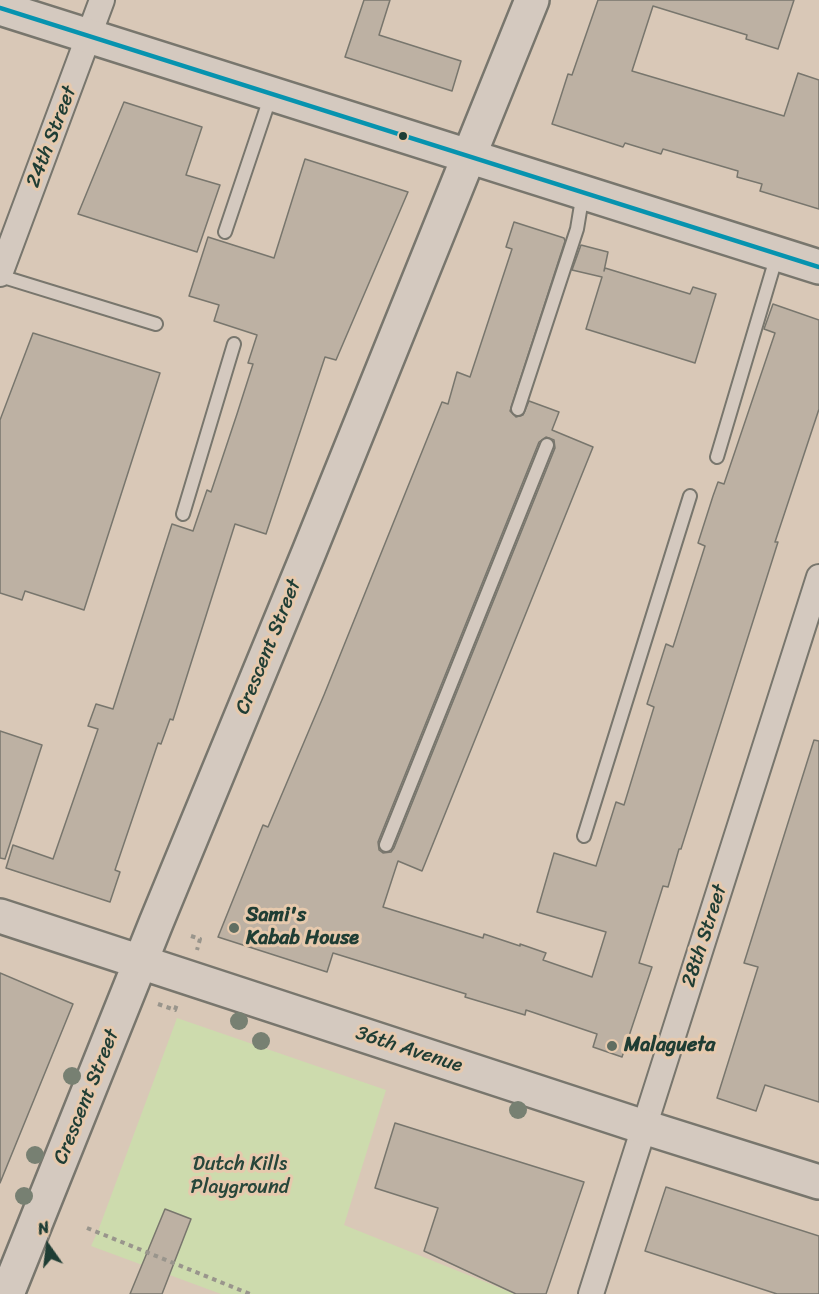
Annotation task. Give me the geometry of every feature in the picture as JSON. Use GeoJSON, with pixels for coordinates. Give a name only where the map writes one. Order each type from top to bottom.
{"type":"FeatureCollection","features":[{"type":"Feature","properties":{"kind":"street","name":"24th Street"},"geometry":{"type":"LineString","coordinates":[[0,275],[102,0]]}},
{"type":"Feature","properties":{"kind":"street","name":"Crescent Street"},"geometry":{"type":"LineString","coordinates":[[7,1294],[532,0]]}},
{"type":"Feature","properties":{"kind":"street"},"geometry":{"type":"LineString","coordinates":[[0,8],[819,267]]}},
{"type":"Feature","properties":{"kind":"street","name":"28th Street"},"geometry":{"type":"LineString","coordinates":[[591,1294],[819,577]]}},
{"type":"Feature","properties":{"kind":"street","name":"36th Avenue"},"geometry":{"type":"LineString","coordinates":[[2,922],[141,961],[644,1127],[819,1182]]}},
{"type":"Feature","properties":{"kind":"lane"},"geometry":{"type":"LineString","coordinates":[[225,232],[272,94]]}},
{"type":"Feature","properties":{"kind":"lane"},"geometry":{"type":"LineString","coordinates":[[518,409],[577,229],[583,192]]}},
{"type":"Feature","properties":{"kind":"lane"},"geometry":{"type":"LineString","coordinates":[[717,457],[777,254]]}},
{"type":"Feature","properties":{"kind":"lane"},"geometry":{"type":"LineString","coordinates":[[0,275],[156,324]]}},
{"type":"Feature","properties":{"kind":"lane"},"geometry":{"type":"LineString","coordinates":[[183,514],[234,344]]}},
{"type":"Feature","properties":{"kind":"lane"},"geometry":{"type":"LineString","coordinates":[[386,846],[547,445]]}},
{"type":"Feature","properties":{"kind":"lane"},"geometry":{"type":"LineString","coordinates":[[584,836],[690,496]]}},
{"type":"Feature","properties":{"kind":"path"},"geometry":{"type":"LineString","coordinates":[[191,936],[201,939],[196,950]]}},
{"type":"Feature","properties":{"kind":"path"},"geometry":{"type":"LineString","coordinates":[[87,1228],[250,1294]]}},
{"type":"Feature","properties":{"kind":"green space","name":"Dutch Kills Playground"},"geometry":{"type":"Polygon","coordinates":[[[177,1018],[386,1090],[344,1225],[515,1294],[221,1294],[91,1246],[177,1018]]]}},
{"type":"Feature","properties":{"kind":"building"},"geometry":{"type":"Polygon","coordinates":[[[364,0],[390,0],[379,35],[461,61],[452,91],[345,57],[364,0]]]}},
{"type":"Feature","properties":{"kind":"building"},"geometry":{"type":"Polygon","coordinates":[[[598,0],[794,0],[778,49],[746,39],[747,35],[653,6],[632,71],[784,116],[798,73],[819,80],[819,209],[760,191],[762,184],[737,177],[738,171],[663,149],[661,154],[625,143],[623,147],[552,124],[568,74],[572,75],[598,0]]]}},
{"type":"Feature","properties":{"kind":"building"},"geometry":{"type":"Polygon","coordinates":[[[124,102],[202,127],[186,175],[220,185],[197,252],[78,214],[124,102]]]}},
{"type":"Feature","properties":{"kind":"building"},"geometry":{"type":"Polygon","coordinates":[[[305,159],[408,192],[336,360],[325,357],[266,534],[235,524],[173,720],[170,719],[161,744],[158,743],[115,870],[120,872],[110,902],[6,868],[13,845],[53,859],[98,729],[88,726],[96,704],[113,709],[172,524],[193,531],[207,490],[211,492],[237,414],[253,364],[248,363],[257,335],[214,321],[219,305],[189,296],[208,237],[274,258],[305,159]]]}},
{"type":"Feature","properties":{"kind":"building"},"geometry":{"type":"Polygon","coordinates":[[[514,222],[564,238],[565,241],[510,411],[516,417],[523,415],[529,401],[559,412],[552,430],[593,447],[422,871],[398,861],[383,907],[483,938],[484,934],[520,946],[520,944],[546,953],[543,960],[592,977],[606,932],[537,912],[554,853],[596,866],[616,802],[624,805],[654,707],[647,704],[666,644],[673,647],[705,546],[698,543],[713,496],[718,482],[724,484],[775,333],[764,329],[773,304],[819,320],[819,409],[775,542],[778,542],[681,849],[679,849],[668,887],[663,886],[639,963],[652,967],[622,1057],[593,1047],[597,1034],[526,1010],[525,1015],[465,997],[466,994],[333,953],[327,972],[218,937],[263,825],[268,827],[324,695],[442,402],[448,404],[457,372],[470,377],[512,249],[506,247],[514,222]],[[546,437],[539,442],[378,842],[379,850],[383,853],[391,852],[394,848],[555,448],[554,440],[546,437]]]}},
{"type":"Feature","properties":{"kind":"building"},"geometry":{"type":"Polygon","coordinates":[[[581,245],[608,252],[604,271],[605,268],[690,294],[693,287],[716,294],[695,363],[586,329],[602,277],[572,270],[581,245]]]}},
{"type":"Feature","properties":{"kind":"building"},"geometry":{"type":"Polygon","coordinates":[[[33,333],[160,373],[84,610],[25,591],[22,600],[0,593],[0,420],[33,333]]]}},
{"type":"Feature","properties":{"kind":"building"},"geometry":{"type":"Polygon","coordinates":[[[0,731],[42,745],[5,859],[0,858],[0,731]]]}},
{"type":"Feature","properties":{"kind":"building"},"geometry":{"type":"Polygon","coordinates":[[[814,740],[819,741],[819,1102],[765,1085],[756,1111],[717,1098],[758,967],[744,963],[814,740]]]}},
{"type":"Feature","properties":{"kind":"building"},"geometry":{"type":"Polygon","coordinates":[[[0,973],[73,1004],[0,1183],[0,973]]]}},
{"type":"Feature","properties":{"kind":"building"},"geometry":{"type":"Polygon","coordinates":[[[395,1123],[584,1182],[546,1294],[516,1294],[424,1251],[438,1208],[375,1188],[395,1123]]]}},
{"type":"Feature","properties":{"kind":"building"},"geometry":{"type":"Polygon","coordinates":[[[666,1187],[819,1236],[819,1294],[777,1294],[645,1251],[666,1187]]]}},
{"type":"Feature","properties":{"kind":"building"},"geometry":{"type":"Polygon","coordinates":[[[165,1209],[191,1219],[162,1294],[130,1294],[165,1209]]]}},
{"type":"Feature","properties":{"kind":"transit line"},"geometry":{"type":"LineString","coordinates":[[0,8],[819,267]]}},
{"type":"Feature","properties":{"kind":"place","name":"Sami's Kabab House"},"geometry":{"type":"Point","coordinates":[234,928]}},
{"type":"Feature","properties":{"kind":"place","name":"Malagueta"},"geometry":{"type":"Point","coordinates":[612,1046]}}]}
